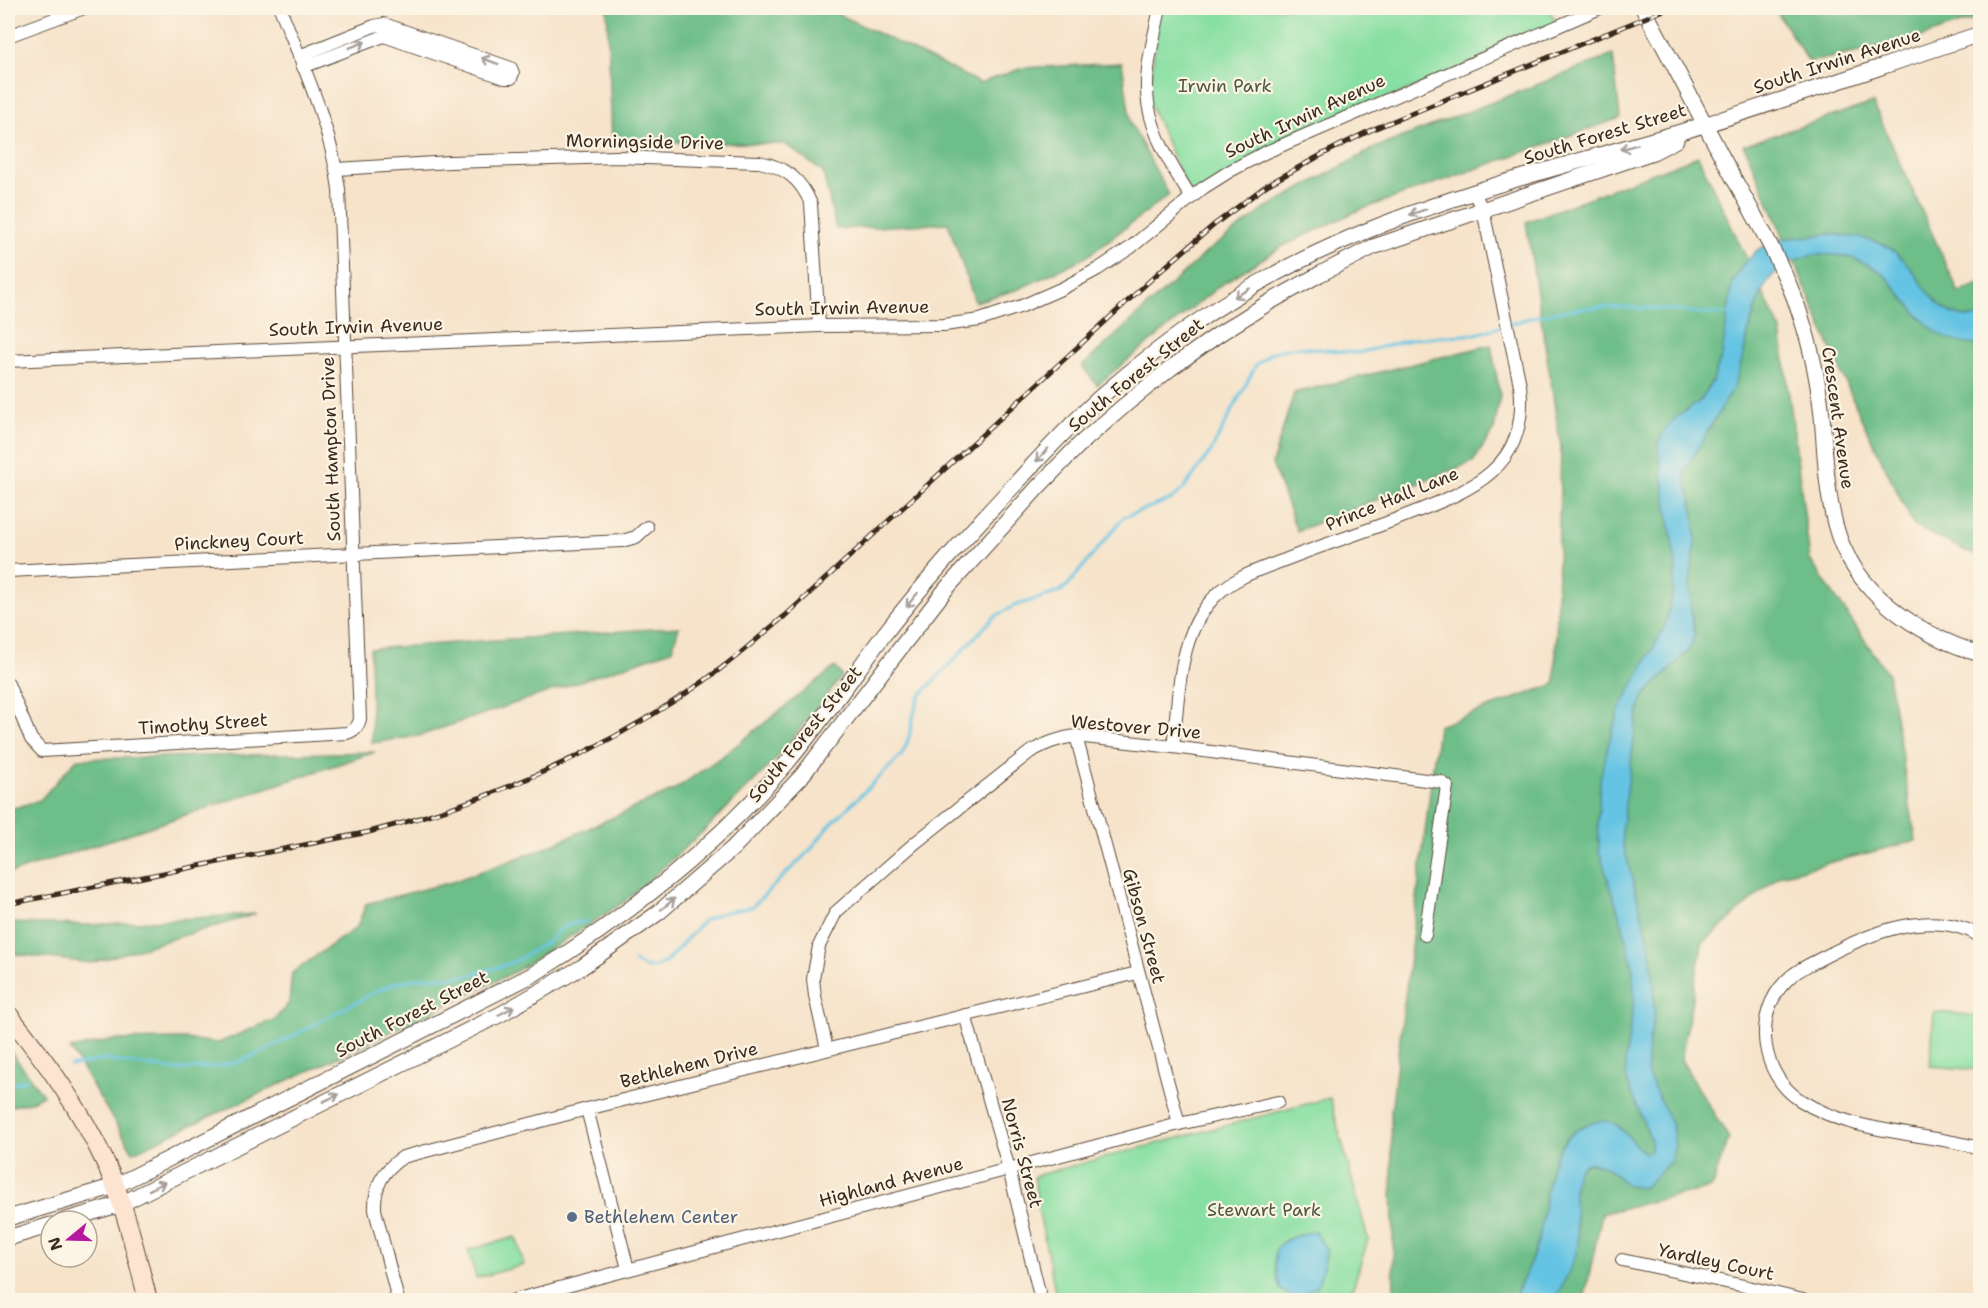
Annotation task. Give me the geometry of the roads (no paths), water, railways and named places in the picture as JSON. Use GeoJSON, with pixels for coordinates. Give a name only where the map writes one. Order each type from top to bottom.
{"type":"FeatureCollection","features":[{"type":"Feature","properties":{"kind":"main road"},"geometry":{"type":"LineString","coordinates":[[8,1014],[64,1087],[106,1164],[121,1204],[148,1300]]}},
{"type":"Feature","properties":{"kind":"street"},"geometry":{"type":"LineString","coordinates":[[8,36],[84,8]]}},
{"type":"Feature","properties":{"kind":"street","name":"South Hampton Drive"},"geometry":{"type":"LineString","coordinates":[[280,8],[322,117],[337,169],[360,719]]}},
{"type":"Feature","properties":{"kind":"street"},"geometry":{"type":"LineString","coordinates":[[1160,8],[1147,80],[1148,101],[1167,156],[1191,197]]}},
{"type":"Feature","properties":{"kind":"street","name":"South Irwin Avenue"},"geometry":{"type":"LineString","coordinates":[[8,361],[819,326],[944,326],[980,320],[1022,306],[1098,269],[1130,248],[1191,197],[1230,171],[1306,134],[1600,8]]}},
{"type":"Feature","properties":{"kind":"street","name":"Crescent Avenue"},"geometry":{"type":"LineString","coordinates":[[1643,8],[1757,223],[1794,298],[1816,380],[1830,501],[1843,548],[1863,579],[1897,614],[1938,639],[1980,654]]}},
{"type":"Feature","properties":{"kind":"street"},"geometry":{"type":"LineString","coordinates":[[301,61],[384,30],[511,68],[513,73],[511,78],[506,78],[384,30]]}},
{"type":"Feature","properties":{"kind":"street","name":"South Irwin Avenue"},"geometry":{"type":"LineString","coordinates":[[1705,124],[1980,34]]}},
{"type":"Feature","properties":{"kind":"street","name":"South Forest Street"},"geometry":{"type":"LineString","coordinates":[[8,1218],[114,1186],[492,996],[571,951],[609,925],[683,867],[753,800],[820,722],[882,637],[943,562],[1063,433],[1146,359],[1237,296],[1286,268],[1387,222],[1474,193],[1705,124]]}},
{"type":"Feature","properties":{"kind":"street","name":"South Forest Street"},"geometry":{"type":"LineString","coordinates":[[99,1210],[121,1204],[501,1014],[582,967],[620,941],[696,882],[768,813],[828,742],[896,651],[961,571],[1039,486],[1080,444],[1125,405],[1219,334],[1320,273],[1373,248],[1653,152],[1705,124]]}},
{"type":"Feature","properties":{"kind":"street","name":"Morningside Drive"},"geometry":{"type":"LineString","coordinates":[[337,169],[450,162],[617,157],[759,162],[776,165],[798,180],[811,204],[819,326]]}},
{"type":"Feature","properties":{"kind":"street","name":"Prince Hall Lane"},"geometry":{"type":"LineString","coordinates":[[1173,747],[1188,644],[1201,616],[1220,592],[1245,575],[1378,527],[1463,492],[1482,481],[1498,466],[1514,442],[1521,414],[1520,385],[1483,210],[1474,193]]}},
{"type":"Feature","properties":{"kind":"street","name":"Pinckney Court"},"geometry":{"type":"LineString","coordinates":[[8,571],[622,541],[636,537],[647,527]]}},
{"type":"Feature","properties":{"kind":"street","name":"Timothy Street"},"geometry":{"type":"LineString","coordinates":[[8,684],[31,739],[42,752],[347,733],[358,726],[360,719]]}},
{"type":"Feature","properties":{"kind":"street","name":"Westover Drive"},"geometry":{"type":"LineString","coordinates":[[827,1049],[814,996],[813,980],[819,946],[836,912],[906,851],[1030,752],[1057,739],[1076,736],[1441,782],[1447,786],[1425,935]]}},
{"type":"Feature","properties":{"kind":"street","name":"Gibson Street"},"geometry":{"type":"LineString","coordinates":[[1076,736],[1137,973],[1179,1124]]}},
{"type":"Feature","properties":{"kind":"street"},"geometry":{"type":"LineString","coordinates":[[1980,936],[1964,928],[1949,925],[1917,924],[1871,935],[1833,952],[1797,972],[1779,989],[1767,1018],[1765,1041],[1769,1061],[1778,1079],[1789,1091],[1809,1105],[1855,1123],[1980,1148]]}},
{"type":"Feature","properties":{"kind":"street","name":"Bethlehem Drive"},"geometry":{"type":"LineString","coordinates":[[398,1300],[375,1204],[378,1185],[384,1173],[403,1157],[1137,973]]}},
{"type":"Feature","properties":{"kind":"street","name":"Norris Street"},"geometry":{"type":"LineString","coordinates":[[965,1015],[1009,1169],[1041,1300]]}},
{"type":"Feature","properties":{"kind":"street","name":"Highland Avenue"},"geometry":{"type":"LineString","coordinates":[[514,1300],[1179,1124],[1278,1102]]}},
{"type":"Feature","properties":{"kind":"street"},"geometry":{"type":"LineString","coordinates":[[588,1109],[628,1269]]}},
{"type":"Feature","properties":{"kind":"street"},"geometry":{"type":"LineString","coordinates":[[8,1238],[39,1229]]}},
{"type":"Feature","properties":{"kind":"street","name":"Yardley Court"},"geometry":{"type":"LineString","coordinates":[[1622,1260],[1803,1300]]}},
{"type":"Feature","properties":{"kind":"water"},"geometry":{"type":"Polygon","coordinates":[[[1832,234],[1873,241],[1886,246],[1910,267],[1928,292],[1949,312],[1963,317],[1980,317],[1980,345],[1965,344],[1942,335],[1914,311],[1884,275],[1868,264],[1853,258],[1836,255],[1803,257],[1788,263],[1775,273],[1765,286],[1755,309],[1734,386],[1686,469],[1685,478],[1693,507],[1696,538],[1690,584],[1695,635],[1689,650],[1643,697],[1637,717],[1622,828],[1623,844],[1649,941],[1654,983],[1654,1015],[1647,1054],[1648,1075],[1672,1125],[1675,1146],[1670,1162],[1643,1188],[1630,1186],[1596,1163],[1581,1166],[1576,1174],[1574,1186],[1578,1244],[1572,1266],[1555,1300],[1513,1300],[1538,1241],[1554,1159],[1562,1145],[1573,1133],[1591,1123],[1609,1121],[1619,1127],[1645,1153],[1650,1151],[1651,1140],[1627,1082],[1625,1061],[1634,1001],[1633,968],[1623,927],[1599,851],[1598,819],[1600,779],[1619,710],[1665,626],[1672,597],[1676,568],[1658,447],[1662,433],[1675,418],[1700,401],[1713,380],[1722,355],[1732,283],[1742,266],[1757,250],[1778,239],[1832,234]]]}},
{"type":"Feature","properties":{"kind":"water"},"geometry":{"type":"Polygon","coordinates":[[[1315,1231],[1327,1251],[1318,1286],[1295,1300],[1280,1289],[1275,1254],[1283,1242],[1315,1231]]]}},
{"type":"Feature","properties":{"kind":"waterway"},"geometry":{"type":"LineString","coordinates":[[1510,324],[1566,310],[1602,307],[1729,314]]}},
{"type":"Feature","properties":{"kind":"waterway"},"geometry":{"type":"LineString","coordinates":[[634,961],[645,968],[666,962],[703,921],[721,913],[752,907],[810,850],[829,826],[901,756],[908,742],[914,711],[920,696],[994,617],[1014,606],[1059,592],[1068,585],[1124,517],[1172,499],[1184,488],[1211,451],[1256,365],[1272,352],[1297,347],[1358,353],[1413,339],[1476,334],[1504,326]]}},
{"type":"Feature","properties":{"kind":"waterway"},"geometry":{"type":"LineString","coordinates":[[70,1066],[104,1060],[176,1070],[239,1062],[265,1051],[398,982],[421,978],[465,976],[489,970],[514,962],[547,942],[562,928],[574,923],[586,922]]}},
{"type":"Feature","properties":{"kind":"waterway"},"geometry":{"type":"LineString","coordinates":[[8,1085],[26,1080]]}},
{"type":"Feature","properties":{"kind":"railway"},"geometry":{"type":"LineString","coordinates":[[8,904],[369,832],[493,793],[572,759],[610,739],[698,685],[786,615],[1157,274],[1215,224],[1267,185],[1371,130],[1669,8]]}},
{"type":"Feature","properties":{"kind":"place","name":"Bethlehem Center"},"geometry":{"type":"Point","coordinates":[572,1217]}},
{"type":"Feature","properties":{"kind":"park label","name":"Irwin Park"},"geometry":{"type":"Point","coordinates":[1225,86]}},
{"type":"Feature","properties":{"kind":"park label","name":"Stewart Park"},"geometry":{"type":"Point","coordinates":[1264,1210]}}]}
